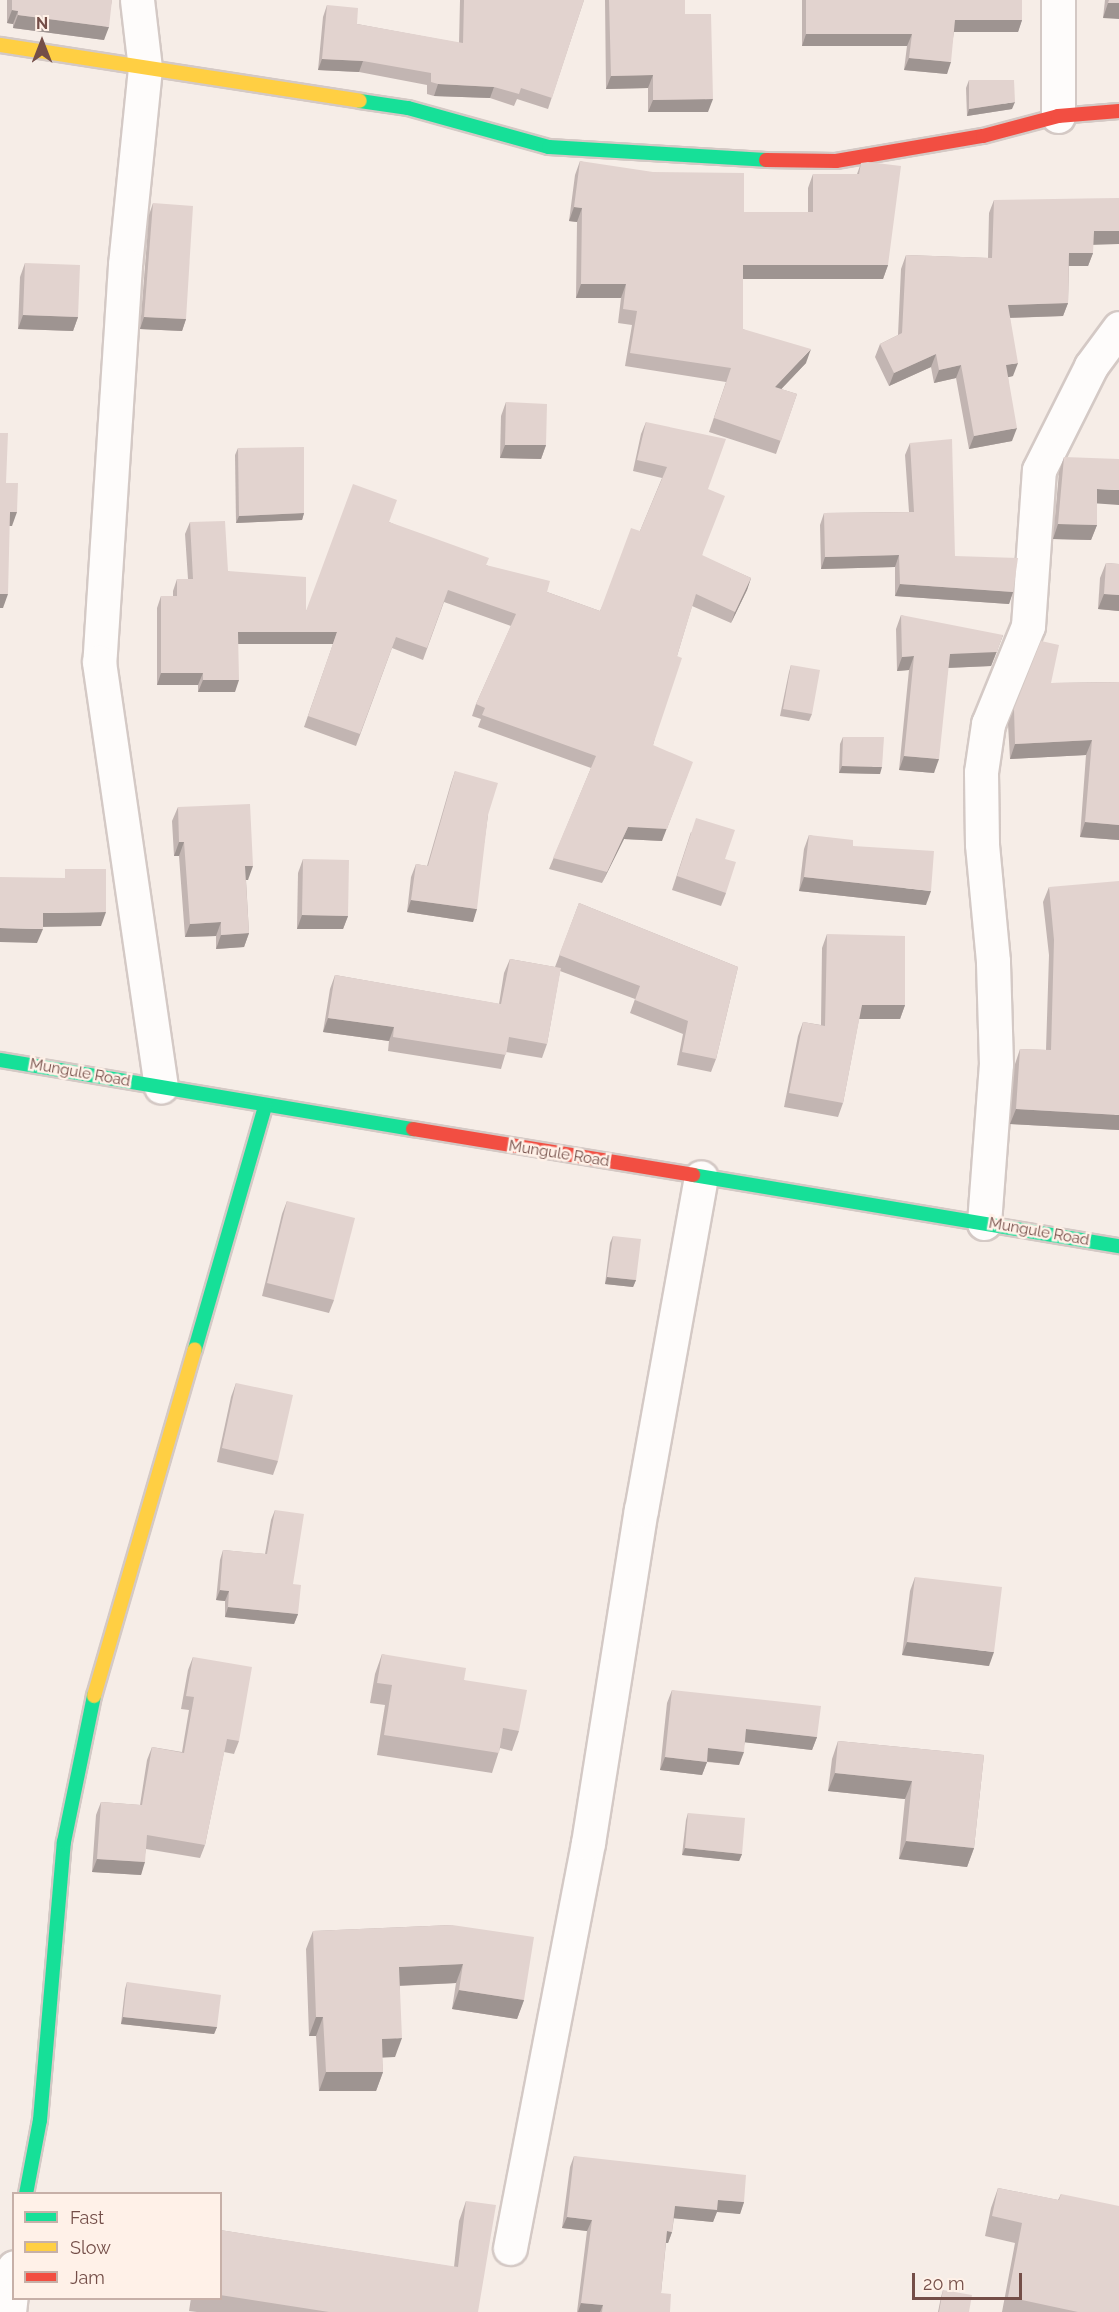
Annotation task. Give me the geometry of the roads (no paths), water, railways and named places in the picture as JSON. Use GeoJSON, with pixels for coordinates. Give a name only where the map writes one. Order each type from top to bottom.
{"type":"FeatureCollection","features":[{"type":"Feature","properties":{"kind":"street"},"geometry":{"type":"LineString","coordinates":[[136,0],[145,68],[125,265],[99,662],[161,1088]]}},
{"type":"Feature","properties":{"kind":"street"},"geometry":{"type":"LineString","coordinates":[[1058,116],[1059,0]]}},
{"type":"Feature","properties":{"kind":"street"},"geometry":{"type":"LineString","coordinates":[[0,45],[408,108],[549,147],[742,159],[836,161],[983,136],[1058,116],[1119,111]]}},
{"type":"Feature","properties":{"kind":"street"},"geometry":{"type":"LineString","coordinates":[[984,1223],[996,1064],[993,961],[982,844],[981,772],[987,733],[1028,626],[1039,470],[1091,366],[1119,328]]}},
{"type":"Feature","properties":{"kind":"street","name":"Mungule Road"},"geometry":{"type":"LineString","coordinates":[[0,1060],[265,1106],[1119,1246]]}},
{"type":"Feature","properties":{"kind":"street"},"geometry":{"type":"LineString","coordinates":[[26,2192],[40,2120],[64,1842],[93,1698],[265,1106]]}},
{"type":"Feature","properties":{"kind":"street"},"geometry":{"type":"LineString","coordinates":[[510,2248],[588,1843],[641,1510],[701,1177]]}},
{"type":"Feature","properties":{"kind":"street"},"geometry":{"type":"LineString","coordinates":[[9,2312],[12,2285]]}}]}
